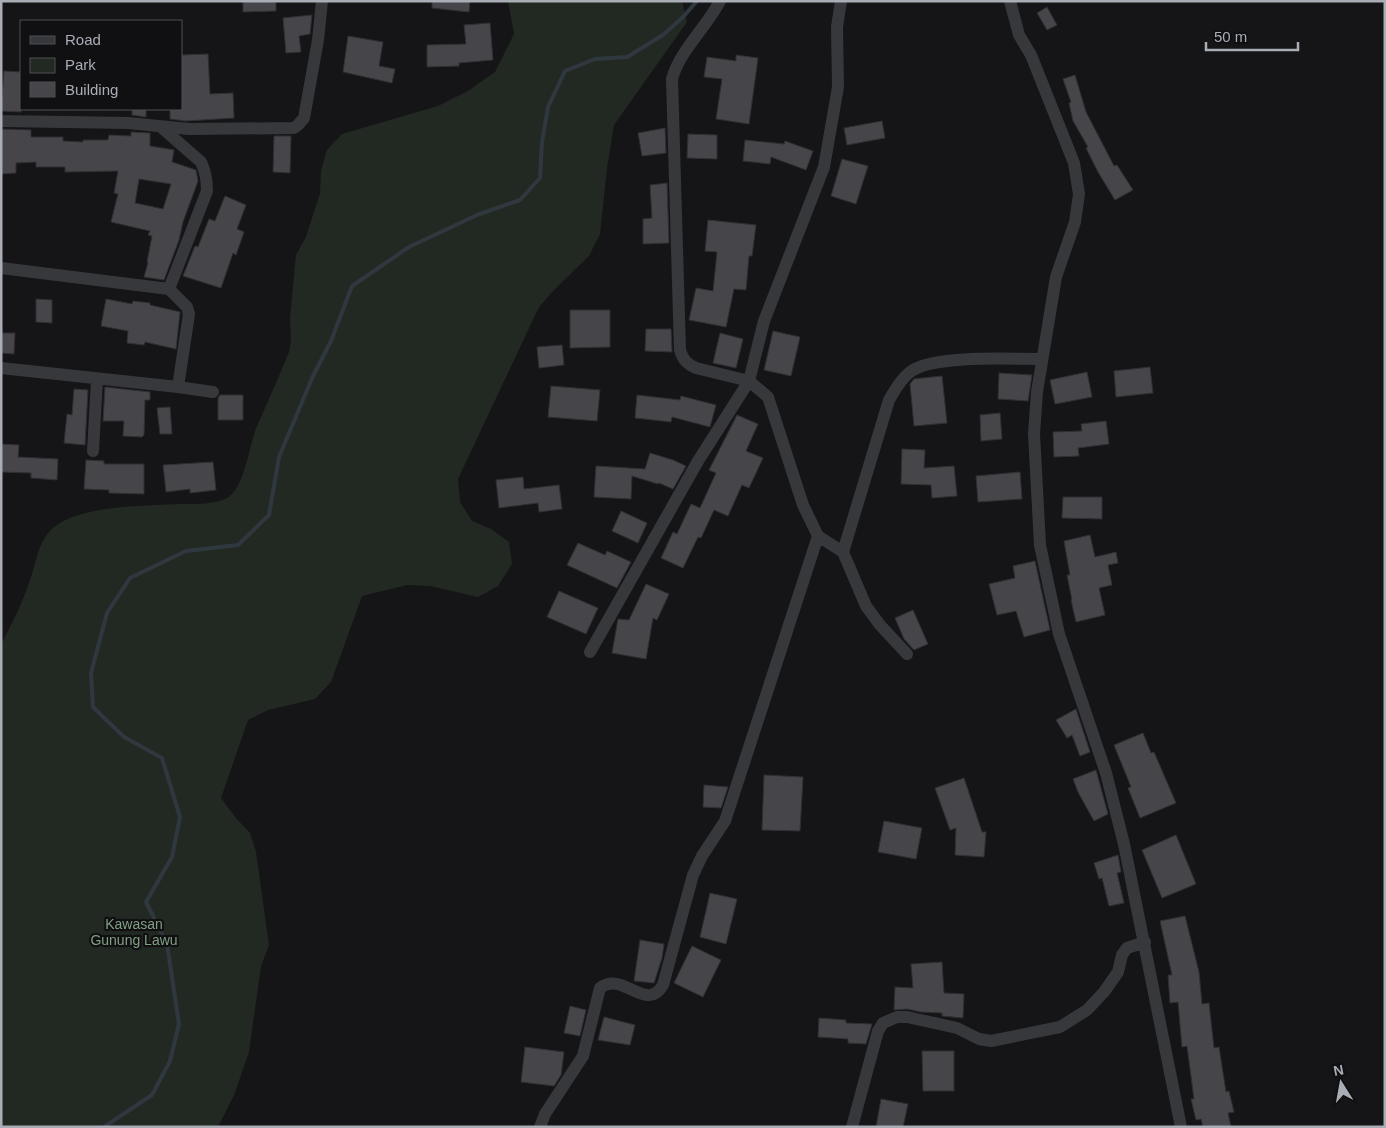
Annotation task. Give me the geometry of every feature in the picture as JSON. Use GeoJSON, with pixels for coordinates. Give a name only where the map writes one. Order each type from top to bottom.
{"type":"FeatureCollection","features":[{"type":"Feature","properties":{"kind":"street"},"geometry":{"type":"LineString","coordinates":[[1,121],[128,123],[189,129],[288,129],[298,126],[304,118],[318,40],[322,1]]}},
{"type":"Feature","properties":{"kind":"street"},"geometry":{"type":"LineString","coordinates":[[720,1],[682,57],[672,79],[680,350],[683,359],[688,365],[749,381],[768,397],[803,505],[818,536],[842,552],[866,606],[880,625],[907,654]]}},
{"type":"Feature","properties":{"kind":"street"},"geometry":{"type":"LineString","coordinates":[[590,652],[698,461],[749,381],[764,321],[824,167],[838,87],[837,26],[841,1]]}},
{"type":"Feature","properties":{"kind":"street"},"geometry":{"type":"LineString","coordinates":[[1010,1],[1019,35],[1031,55],[1074,163],[1079,194],[1075,222],[1056,277],[1037,392],[1034,434],[1040,545],[1059,634],[1108,782],[1124,844],[1181,1127]]}},
{"type":"Feature","properties":{"kind":"street"},"geometry":{"type":"LineString","coordinates":[[161,127],[201,162],[207,180],[207,191],[169,289]]}},
{"type":"Feature","properties":{"kind":"street"},"geometry":{"type":"LineString","coordinates":[[1,268],[169,289],[188,307],[190,314],[178,387]]}},
{"type":"Feature","properties":{"kind":"street"},"geometry":{"type":"LineString","coordinates":[[842,552],[889,400],[900,382],[911,371],[927,364],[948,361],[1042,358]]}},
{"type":"Feature","properties":{"kind":"street"},"geometry":{"type":"LineString","coordinates":[[1,368],[213,392]]}},
{"type":"Feature","properties":{"kind":"street"},"geometry":{"type":"LineString","coordinates":[[93,451],[97,379]]}},
{"type":"Feature","properties":{"kind":"street"},"geometry":{"type":"LineString","coordinates":[[540,1127],[582,1056],[600,988],[604,984],[612,982],[648,996],[659,992],[663,985],[693,875],[702,856],[725,821],[818,536]]}},
{"type":"Feature","properties":{"kind":"street"},"geometry":{"type":"LineString","coordinates":[[852,1127],[878,1031],[882,1023],[898,1017],[907,1017],[956,1028],[979,1039],[991,1041],[1060,1027],[1087,1010],[1104,992],[1118,972],[1122,955],[1127,948],[1145,942]]}},
{"type":"Feature","properties":{"kind":"green space","name":"Kawasan Gunung Lawu"},"geometry":{"type":"Polygon","coordinates":[[[508,1],[682,1],[687,22],[614,125],[600,234],[589,256],[539,307],[458,479],[460,502],[472,521],[491,529],[509,542],[512,564],[498,586],[478,597],[430,586],[407,585],[362,596],[331,682],[315,699],[268,710],[248,720],[221,798],[250,833],[256,852],[269,945],[261,966],[249,1052],[234,1095],[218,1127],[1,1127],[1,645],[23,599],[42,542],[50,531],[61,522],[75,516],[110,508],[198,504],[219,501],[230,496],[240,482],[257,426],[289,352],[296,255],[306,237],[320,193],[321,171],[327,150],[342,134],[438,106],[468,91],[495,72],[514,34],[508,1]]]}},
{"type":"Feature","properties":{"kind":"building"},"geometry":{"type":"Polygon","coordinates":[[[243,1],[276,1],[276,11],[243,12],[243,1]]]}},
{"type":"Feature","properties":{"kind":"building"},"geometry":{"type":"Polygon","coordinates":[[[432,1],[470,1],[469,12],[432,8],[432,1]]]}},
{"type":"Feature","properties":{"kind":"building"},"geometry":{"type":"Polygon","coordinates":[[[1047,7],[1057,25],[1047,30],[1037,13],[1047,7]]]}},
{"type":"Feature","properties":{"kind":"building"},"geometry":{"type":"Polygon","coordinates":[[[312,15],[310,34],[299,36],[301,52],[286,53],[283,18],[312,15]]]}},
{"type":"Feature","properties":{"kind":"building"},"geometry":{"type":"Polygon","coordinates":[[[490,23],[493,60],[459,63],[459,66],[427,67],[427,45],[466,44],[464,25],[490,23]]]}},
{"type":"Feature","properties":{"kind":"building"},"geometry":{"type":"Polygon","coordinates":[[[348,36],[383,42],[379,66],[395,69],[392,83],[343,72],[348,36]]]}},
{"type":"Feature","properties":{"kind":"building"},"geometry":{"type":"Polygon","coordinates":[[[208,54],[210,94],[233,93],[234,118],[186,121],[170,119],[170,110],[182,110],[182,55],[208,54]]]}},
{"type":"Feature","properties":{"kind":"building"},"geometry":{"type":"Polygon","coordinates":[[[736,55],[758,58],[749,124],[716,119],[722,79],[704,77],[707,57],[736,61],[736,55]]]}},
{"type":"Feature","properties":{"kind":"building"},"geometry":{"type":"Polygon","coordinates":[[[4,71],[20,72],[21,112],[1,111],[4,71]]]}},
{"type":"Feature","properties":{"kind":"building"},"geometry":{"type":"Polygon","coordinates":[[[1075,75],[1086,112],[1114,166],[1117,165],[1133,190],[1115,200],[1098,172],[1086,148],[1088,147],[1073,121],[1069,103],[1071,102],[1063,79],[1075,75]]]}},
{"type":"Feature","properties":{"kind":"building"},"geometry":{"type":"Polygon","coordinates":[[[132,110],[146,110],[146,117],[132,115],[132,110]]]}},
{"type":"Feature","properties":{"kind":"building"},"geometry":{"type":"Polygon","coordinates":[[[882,121],[885,138],[847,145],[844,128],[882,121]]]}},
{"type":"Feature","properties":{"kind":"building"},"geometry":{"type":"Polygon","coordinates":[[[665,128],[666,153],[642,156],[638,133],[665,128]]]}},
{"type":"Feature","properties":{"kind":"building"},"geometry":{"type":"Polygon","coordinates":[[[1,129],[31,130],[31,137],[63,137],[63,141],[83,142],[83,140],[108,140],[109,135],[131,136],[131,132],[150,133],[150,146],[174,150],[172,162],[196,170],[198,181],[164,280],[144,277],[152,236],[148,235],[150,231],[111,222],[118,194],[114,193],[118,171],[65,172],[65,167],[36,167],[36,162],[16,163],[16,173],[1,174],[1,129]],[[139,179],[135,203],[163,209],[171,184],[139,179]]]}},
{"type":"Feature","properties":{"kind":"building"},"geometry":{"type":"Polygon","coordinates":[[[688,134],[717,135],[717,159],[687,158],[688,134]]]}},
{"type":"Feature","properties":{"kind":"building"},"geometry":{"type":"Polygon","coordinates":[[[274,136],[291,136],[290,173],[273,172],[274,136]]]}},
{"type":"Feature","properties":{"kind":"building"},"geometry":{"type":"Polygon","coordinates":[[[745,140],[784,144],[785,141],[813,151],[806,170],[771,157],[770,164],[743,161],[745,140]]]}},
{"type":"Feature","properties":{"kind":"building"},"geometry":{"type":"Polygon","coordinates":[[[842,159],[868,166],[856,204],[831,196],[842,159]]]}},
{"type":"Feature","properties":{"kind":"building"},"geometry":{"type":"Polygon","coordinates":[[[667,183],[669,243],[643,244],[643,219],[652,218],[650,185],[667,183]]]}},
{"type":"Feature","properties":{"kind":"building"},"geometry":{"type":"Polygon","coordinates":[[[225,196],[246,205],[237,229],[244,232],[236,255],[233,253],[221,288],[183,276],[195,246],[198,247],[209,219],[215,221],[225,196]]]}},
{"type":"Feature","properties":{"kind":"building"},"geometry":{"type":"Polygon","coordinates":[[[708,220],[756,225],[752,256],[749,256],[746,290],[734,289],[726,327],[689,320],[696,288],[713,291],[717,252],[705,251],[708,220]]]}},
{"type":"Feature","properties":{"kind":"building"},"geometry":{"type":"Polygon","coordinates":[[[36,299],[52,300],[52,323],[36,322],[36,299]]]}},
{"type":"Feature","properties":{"kind":"building"},"geometry":{"type":"Polygon","coordinates":[[[106,299],[132,304],[133,301],[150,303],[150,305],[180,312],[176,349],[145,342],[144,345],[127,343],[128,331],[101,326],[106,299]]]}},
{"type":"Feature","properties":{"kind":"building"},"geometry":{"type":"Polygon","coordinates":[[[570,310],[610,310],[610,347],[570,348],[570,310]]]}},
{"type":"Feature","properties":{"kind":"building"},"geometry":{"type":"Polygon","coordinates":[[[646,329],[671,329],[672,352],[645,351],[646,329]]]}},
{"type":"Feature","properties":{"kind":"building"},"geometry":{"type":"Polygon","coordinates":[[[773,331],[800,337],[791,376],[764,370],[773,331]]]}},
{"type":"Feature","properties":{"kind":"building"},"geometry":{"type":"Polygon","coordinates":[[[1,333],[15,333],[14,354],[1,353],[1,333]]]}},
{"type":"Feature","properties":{"kind":"building"},"geometry":{"type":"Polygon","coordinates":[[[720,333],[743,339],[736,368],[713,363],[720,333]]]}},
{"type":"Feature","properties":{"kind":"building"},"geometry":{"type":"Polygon","coordinates":[[[562,345],[564,365],[539,368],[537,347],[562,345]]]}},
{"type":"Feature","properties":{"kind":"building"},"geometry":{"type":"Polygon","coordinates":[[[1150,367],[1153,393],[1116,397],[1114,371],[1150,367]]]}},
{"type":"Feature","properties":{"kind":"building"},"geometry":{"type":"Polygon","coordinates":[[[1087,372],[1092,397],[1055,404],[1050,380],[1087,372]]]}},
{"type":"Feature","properties":{"kind":"building"},"geometry":{"type":"Polygon","coordinates":[[[999,373],[1032,375],[1028,401],[998,399],[999,373]]]}},
{"type":"Feature","properties":{"kind":"building"},"geometry":{"type":"Polygon","coordinates":[[[942,376],[947,423],[914,426],[910,384],[914,379],[942,376]]]}},
{"type":"Feature","properties":{"kind":"building"},"geometry":{"type":"Polygon","coordinates":[[[551,386],[600,390],[597,421],[548,417],[551,386]]]}},
{"type":"Feature","properties":{"kind":"building"},"geometry":{"type":"Polygon","coordinates":[[[105,387],[150,392],[150,400],[145,400],[144,435],[142,437],[123,436],[124,421],[103,421],[105,387]]]}},
{"type":"Feature","properties":{"kind":"building"},"geometry":{"type":"Polygon","coordinates":[[[74,389],[88,390],[85,445],[64,443],[67,414],[72,415],[74,389]]]}},
{"type":"Feature","properties":{"kind":"building"},"geometry":{"type":"Polygon","coordinates":[[[220,395],[243,395],[243,420],[218,420],[218,398],[220,395]]]}},
{"type":"Feature","properties":{"kind":"building"},"geometry":{"type":"Polygon","coordinates":[[[637,395],[680,400],[681,396],[716,405],[710,427],[672,417],[671,422],[635,418],[637,395]]]}},
{"type":"Feature","properties":{"kind":"building"},"geometry":{"type":"Polygon","coordinates":[[[170,407],[172,434],[160,434],[157,408],[170,407]]]}},
{"type":"Feature","properties":{"kind":"building"},"geometry":{"type":"Polygon","coordinates":[[[1000,413],[1002,439],[981,441],[980,415],[1000,413]]]}},
{"type":"Feature","properties":{"kind":"building"},"geometry":{"type":"Polygon","coordinates":[[[737,415],[758,424],[746,451],[763,458],[749,488],[742,485],[728,516],[714,510],[701,538],[698,537],[683,568],[661,558],[673,532],[677,534],[691,504],[700,508],[716,473],[709,470],[737,415]]]}},
{"type":"Feature","properties":{"kind":"building"},"geometry":{"type":"Polygon","coordinates":[[[1106,421],[1109,444],[1078,448],[1079,456],[1054,457],[1053,432],[1082,431],[1081,424],[1106,421]]]}},
{"type":"Feature","properties":{"kind":"building"},"geometry":{"type":"Polygon","coordinates":[[[1,444],[19,445],[18,457],[58,459],[57,480],[31,478],[31,473],[1,472],[1,444]]]}},
{"type":"Feature","properties":{"kind":"building"},"geometry":{"type":"Polygon","coordinates":[[[902,449],[925,450],[924,468],[954,466],[957,496],[932,498],[931,485],[901,484],[902,449]]]}},
{"type":"Feature","properties":{"kind":"building"},"geometry":{"type":"Polygon","coordinates":[[[650,453],[686,466],[673,489],[632,476],[631,499],[594,497],[596,466],[645,469],[650,453]]]}},
{"type":"Feature","properties":{"kind":"building"},"geometry":{"type":"Polygon","coordinates":[[[86,460],[104,461],[104,464],[144,464],[144,494],[109,493],[109,490],[84,489],[86,460]]]}},
{"type":"Feature","properties":{"kind":"building"},"geometry":{"type":"Polygon","coordinates":[[[213,462],[216,490],[190,493],[190,489],[166,492],[163,465],[213,462]]]}},
{"type":"Feature","properties":{"kind":"building"},"geometry":{"type":"Polygon","coordinates":[[[1020,472],[1022,499],[978,502],[976,476],[1020,472]]]}},
{"type":"Feature","properties":{"kind":"building"},"geometry":{"type":"Polygon","coordinates":[[[523,477],[524,489],[559,485],[562,509],[539,512],[538,503],[499,508],[496,480],[523,477]]]}},
{"type":"Feature","properties":{"kind":"building"},"geometry":{"type":"Polygon","coordinates":[[[1063,497],[1102,497],[1102,519],[1062,518],[1063,497]]]}},
{"type":"Feature","properties":{"kind":"building"},"geometry":{"type":"Polygon","coordinates":[[[621,511],[647,523],[638,543],[612,531],[621,511]]]}},
{"type":"Feature","properties":{"kind":"building"},"geometry":{"type":"Polygon","coordinates":[[[1090,535],[1095,557],[1116,552],[1118,563],[1108,565],[1112,585],[1099,588],[1105,615],[1076,622],[1067,575],[1070,575],[1064,541],[1090,535]]]}},
{"type":"Feature","properties":{"kind":"building"},"geometry":{"type":"Polygon","coordinates":[[[578,543],[605,555],[607,551],[631,562],[617,588],[567,565],[578,543]]]}},
{"type":"Feature","properties":{"kind":"building"},"geometry":{"type":"Polygon","coordinates":[[[1035,561],[1050,630],[1024,637],[1016,611],[997,615],[989,584],[1015,578],[1013,566],[1035,561]]]}},
{"type":"Feature","properties":{"kind":"building"},"geometry":{"type":"Polygon","coordinates":[[[646,584],[669,594],[657,620],[653,618],[646,659],[612,653],[618,619],[629,620],[646,584]]]}},
{"type":"Feature","properties":{"kind":"building"},"geometry":{"type":"Polygon","coordinates":[[[559,591],[598,608],[586,634],[547,617],[559,591]]]}},
{"type":"Feature","properties":{"kind":"building"},"geometry":{"type":"Polygon","coordinates":[[[913,610],[928,644],[914,650],[904,639],[895,618],[913,610]]]}},
{"type":"Feature","properties":{"kind":"building"},"geometry":{"type":"Polygon","coordinates":[[[1076,709],[1090,752],[1080,756],[1072,735],[1067,738],[1056,720],[1076,709]]]}},
{"type":"Feature","properties":{"kind":"building"},"geometry":{"type":"Polygon","coordinates":[[[1143,733],[1151,753],[1154,752],[1176,803],[1140,818],[1128,788],[1131,787],[1114,745],[1143,733]]]}},
{"type":"Feature","properties":{"kind":"building"},"geometry":{"type":"Polygon","coordinates":[[[1096,770],[1108,814],[1094,821],[1073,779],[1096,770]]]}},
{"type":"Feature","properties":{"kind":"building"},"geometry":{"type":"Polygon","coordinates":[[[764,775],[803,777],[800,831],[762,830],[764,775]]]}},
{"type":"Feature","properties":{"kind":"building"},"geometry":{"type":"Polygon","coordinates":[[[964,778],[982,832],[986,832],[984,857],[955,855],[956,828],[950,830],[935,788],[964,778]]]}},
{"type":"Feature","properties":{"kind":"building"},"geometry":{"type":"Polygon","coordinates":[[[704,785],[728,787],[721,808],[703,807],[704,785]]]}},
{"type":"Feature","properties":{"kind":"building"},"geometry":{"type":"Polygon","coordinates":[[[884,821],[922,828],[916,859],[878,852],[884,821]]]}},
{"type":"Feature","properties":{"kind":"building"},"geometry":{"type":"Polygon","coordinates":[[[1176,835],[1196,884],[1162,898],[1142,850],[1176,835]]]}},
{"type":"Feature","properties":{"kind":"building"},"geometry":{"type":"Polygon","coordinates":[[[1118,855],[1121,872],[1117,873],[1124,903],[1109,906],[1102,878],[1099,879],[1094,863],[1118,855]]]}},
{"type":"Feature","properties":{"kind":"building"},"geometry":{"type":"Polygon","coordinates":[[[710,893],[737,899],[726,944],[700,937],[710,893]]]}},
{"type":"Feature","properties":{"kind":"building"},"geometry":{"type":"Polygon","coordinates":[[[1185,916],[1199,972],[1202,1004],[1209,1003],[1214,1048],[1219,1047],[1226,1092],[1229,1091],[1234,1112],[1228,1113],[1231,1127],[1203,1127],[1201,1119],[1196,1120],[1191,1099],[1194,1099],[1187,1046],[1182,1047],[1178,1002],[1170,1003],[1168,975],[1172,975],[1160,921],[1185,916]]]}},
{"type":"Feature","properties":{"kind":"building"},"geometry":{"type":"Polygon","coordinates":[[[640,940],[664,944],[662,958],[654,983],[634,981],[640,940]]]}},
{"type":"Feature","properties":{"kind":"building"},"geometry":{"type":"Polygon","coordinates":[[[692,946],[721,960],[703,997],[674,983],[692,946]]]}},
{"type":"Feature","properties":{"kind":"building"},"geometry":{"type":"Polygon","coordinates":[[[942,962],[944,993],[964,994],[963,1018],[942,1016],[942,1013],[907,1009],[894,1010],[895,987],[913,988],[911,964],[942,962]]]}},
{"type":"Feature","properties":{"kind":"building"},"geometry":{"type":"Polygon","coordinates":[[[570,1006],[586,1010],[580,1036],[564,1033],[570,1006]]]}},
{"type":"Feature","properties":{"kind":"building"},"geometry":{"type":"Polygon","coordinates":[[[604,1017],[635,1025],[630,1045],[598,1040],[604,1017]]]}},
{"type":"Feature","properties":{"kind":"building"},"geometry":{"type":"Polygon","coordinates":[[[819,1018],[846,1020],[846,1023],[872,1024],[866,1044],[848,1043],[848,1039],[818,1037],[819,1018]]]}},
{"type":"Feature","properties":{"kind":"building"},"geometry":{"type":"Polygon","coordinates":[[[525,1047],[564,1052],[561,1075],[554,1086],[521,1082],[525,1047]]]}},
{"type":"Feature","properties":{"kind":"building"},"geometry":{"type":"Polygon","coordinates":[[[922,1051],[954,1051],[954,1091],[923,1091],[922,1051]]]}},
{"type":"Feature","properties":{"kind":"building"},"geometry":{"type":"Polygon","coordinates":[[[881,1099],[908,1104],[903,1127],[876,1127],[881,1099]]]}},
{"type":"Feature","properties":{"kind":"waterway"},"geometry":{"type":"LineString","coordinates":[[104,1127],[152,1095],[170,1061],[179,1024],[167,944],[146,902],[172,857],[180,817],[162,758],[124,737],[93,707],[91,673],[107,613],[130,578],[186,551],[238,545],[269,515],[279,457],[313,376],[331,341],[352,286],[409,247],[477,215],[520,200],[540,178],[542,142],[548,107],[565,71],[595,59],[627,57],[663,35],[697,1]]}}]}
